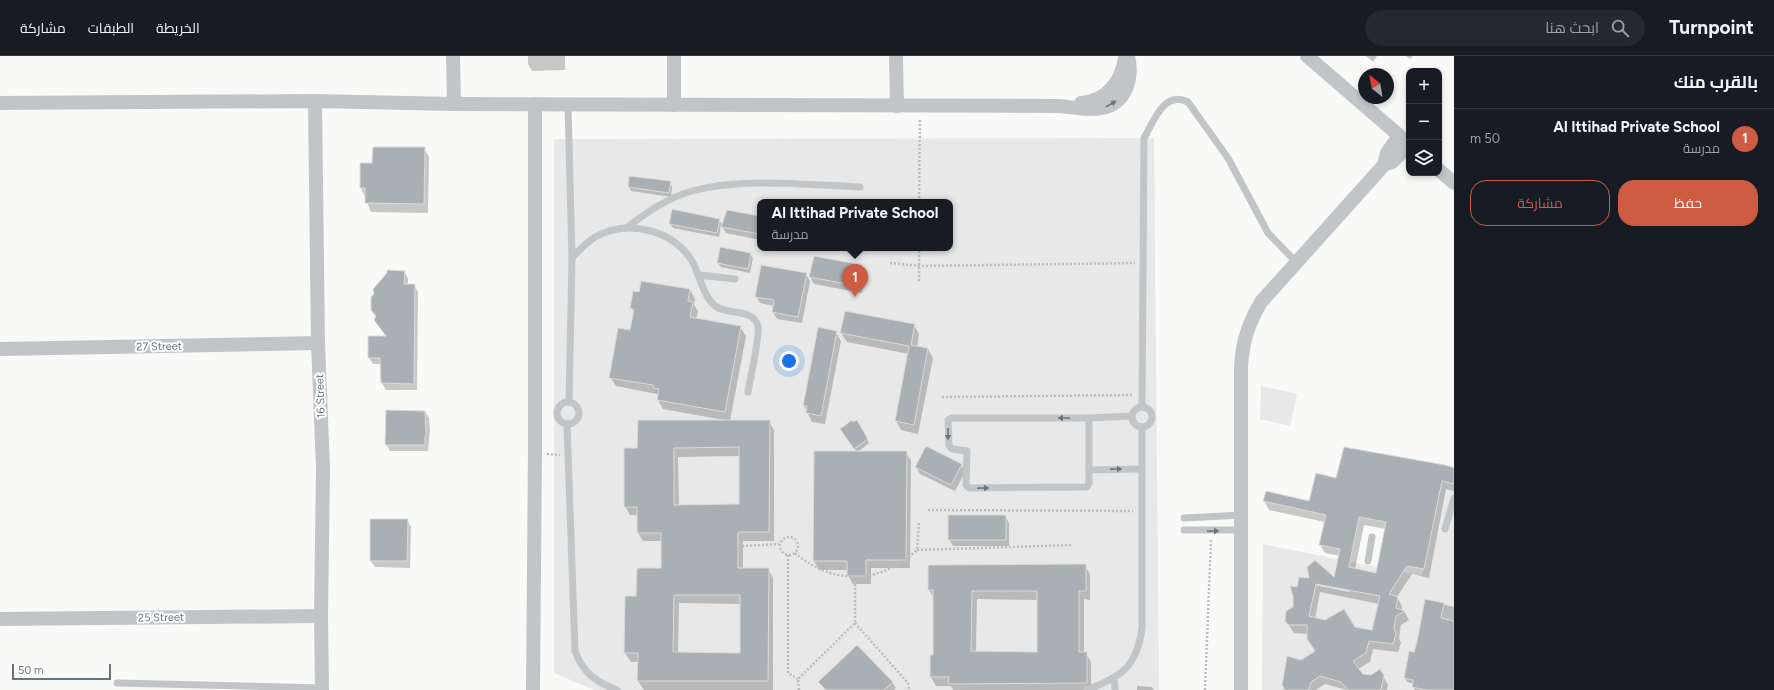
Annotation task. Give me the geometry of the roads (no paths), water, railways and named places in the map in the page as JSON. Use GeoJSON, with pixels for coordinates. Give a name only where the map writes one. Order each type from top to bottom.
{"type":"FeatureCollection","features":[{"type":"Feature","properties":{"kind":"street"},"geometry":{"type":"LineString","coordinates":[[453,56],[454,104]]}},
{"type":"Feature","properties":{"kind":"street"},"geometry":{"type":"LineString","coordinates":[[674,56],[674,105]]}},
{"type":"Feature","properties":{"kind":"street"},"geometry":{"type":"LineString","coordinates":[[896,56],[897,106]]}},
{"type":"Feature","properties":{"kind":"street"},"geometry":{"type":"LineString","coordinates":[[1059,106],[1086,103],[1098,99],[1107,93],[1115,85],[1121,75],[1125,56]]}},
{"type":"Feature","properties":{"kind":"street"},"geometry":{"type":"LineString","coordinates":[[0,103],[315,101],[454,104],[1059,106],[1089,109],[1103,108],[1116,102],[1126,91],[1130,77],[1128,56]]}},
{"type":"Feature","properties":{"kind":"street"},"geometry":{"type":"LineString","coordinates":[[1241,690],[1242,368],[1244,339],[1249,325],[1262,302],[1384,165],[1387,153],[1406,142],[1307,56]]}},
{"type":"Feature","properties":{"kind":"street","name":"16 Street"},"geometry":{"type":"LineString","coordinates":[[315,101],[318,343],[323,468],[321,616],[323,689]]}},
{"type":"Feature","properties":{"kind":"street"},"geometry":{"type":"LineString","coordinates":[[532,690],[535,453],[535,104]]}},
{"type":"Feature","properties":{"kind":"street"},"geometry":{"type":"LineString","coordinates":[[1442,173],[1454,183]]}},
{"type":"Feature","properties":{"kind":"street","name":"27 Street"},"geometry":{"type":"LineString","coordinates":[[0,348],[318,343]]}},
{"type":"Feature","properties":{"kind":"street","name":"25 Street"},"geometry":{"type":"LineString","coordinates":[[0,619],[321,616]]}},
{"type":"Feature","properties":{"kind":"lane"},"geometry":{"type":"LineString","coordinates":[[1142,406],[1144,138],[1164,104],[1172,99],[1188,102],[1217,142],[1240,180],[1268,233],[1297,263]]}},
{"type":"Feature","properties":{"kind":"lane"},"geometry":{"type":"LineString","coordinates":[[568,104],[572,258],[569,402]]}},
{"type":"Feature","properties":{"kind":"lane"},"geometry":{"type":"LineString","coordinates":[[626,228],[646,213],[668,201],[691,192],[715,186],[740,183],[860,187]]}},
{"type":"Feature","properties":{"kind":"lane"},"geometry":{"type":"LineString","coordinates":[[572,258],[583,246],[596,237],[610,231],[626,228],[641,228],[656,232],[670,239],[682,249],[692,261],[708,297],[716,307],[721,310],[747,315],[756,321],[758,326],[748,392]]}},
{"type":"Feature","properties":{"kind":"lane"},"geometry":{"type":"LineString","coordinates":[[699,275],[735,280]]}},
{"type":"Feature","properties":{"kind":"lane"},"geometry":{"type":"LineString","coordinates":[[569,402],[576,406],[579,414],[575,421],[568,424],[560,420],[557,413],[561,405],[569,402]]}},
{"type":"Feature","properties":{"kind":"lane"},"geometry":{"type":"LineString","coordinates":[[1142,406],[1149,409],[1152,417],[1149,424],[1142,427],[1136,425],[1131,416],[1135,409],[1142,406]]}},
{"type":"Feature","properties":{"kind":"lane"},"geometry":{"type":"LineString","coordinates":[[1089,418],[1089,483],[1087,487],[969,488],[966,485],[967,451],[952,449],[948,440],[948,420],[952,418],[1089,418],[1131,416]]}},
{"type":"Feature","properties":{"kind":"lane"},"geometry":{"type":"LineString","coordinates":[[568,424],[575,651],[584,670],[591,678],[617,690]]}},
{"type":"Feature","properties":{"kind":"lane"},"geometry":{"type":"LineString","coordinates":[[1087,690],[1120,675],[1132,662],[1140,645],[1142,628],[1142,427]]}},
{"type":"Feature","properties":{"kind":"lane"},"geometry":{"type":"LineString","coordinates":[[1089,470],[1142,469]]}},
{"type":"Feature","properties":{"kind":"lane"},"geometry":{"type":"LineString","coordinates":[[1445,529],[1454,498]]}},
{"type":"Feature","properties":{"kind":"lane"},"geometry":{"type":"LineString","coordinates":[[1184,518],[1242,515]]}},
{"type":"Feature","properties":{"kind":"lane"},"geometry":{"type":"LineString","coordinates":[[1184,530],[1242,530]]}},
{"type":"Feature","properties":{"kind":"lane"},"geometry":{"type":"LineString","coordinates":[[1368,561],[1372,537]]}},
{"type":"Feature","properties":{"kind":"lane"},"geometry":{"type":"LineString","coordinates":[[1114,678],[1115,690]]}},
{"type":"Feature","properties":{"kind":"lane"},"geometry":{"type":"LineString","coordinates":[[117,683],[323,689]]}},
{"type":"Feature","properties":{"kind":"place","name":"Al Ittihad Private School"},"geometry":{"type":"Point","coordinates":[855,297]}}]}
